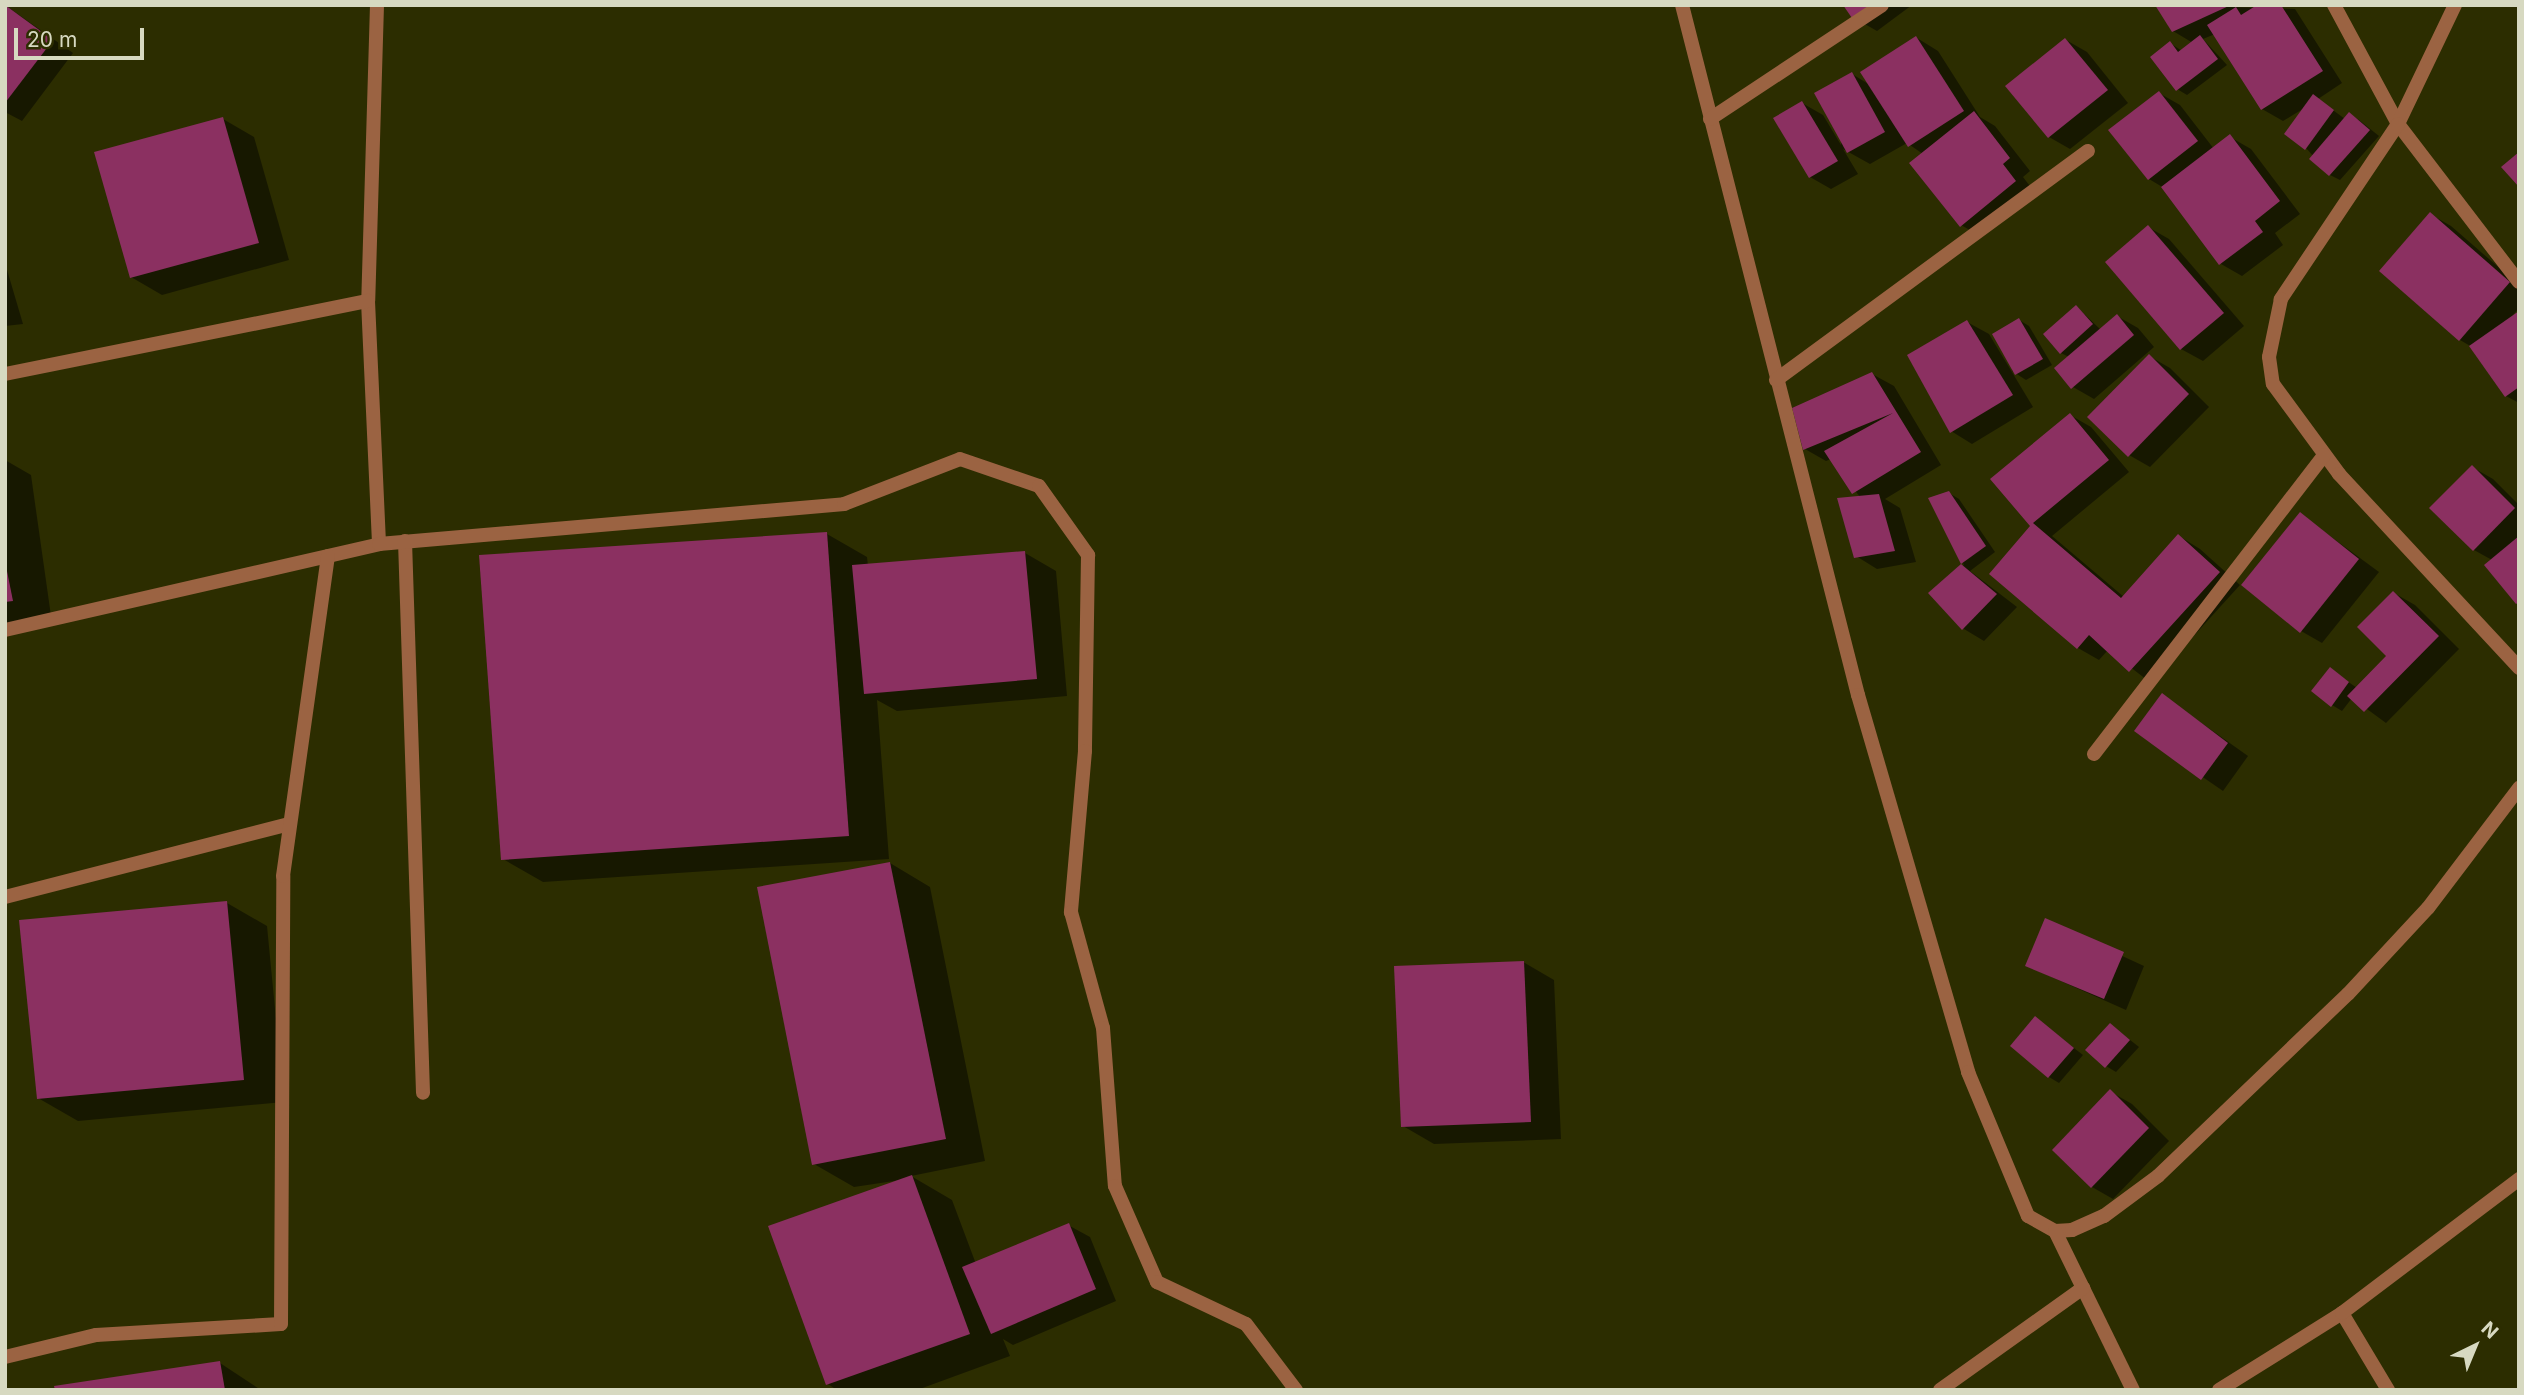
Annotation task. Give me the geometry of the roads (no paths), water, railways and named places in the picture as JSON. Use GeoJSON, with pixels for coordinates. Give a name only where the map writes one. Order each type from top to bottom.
{"type":"FeatureCollection","features":[{"type":"Feature","properties":{"kind":"street"},"geometry":{"type":"LineString","coordinates":[[377,5],[368,301],[379,544]]}},
{"type":"Feature","properties":{"kind":"street"},"geometry":{"type":"LineString","coordinates":[[1682,5],[1858,695],[1968,1072],[2028,1216],[2055,1231],[2072,1230],[2105,1216],[2158,1175],[2338,1003],[2428,908],[2519,789]]}},
{"type":"Feature","properties":{"kind":"street"},"geometry":{"type":"LineString","coordinates":[[1710,119],[1882,5]]}},
{"type":"Feature","properties":{"kind":"street"},"geometry":{"type":"LineString","coordinates":[[2334,5],[2398,124],[2519,282]]}},
{"type":"Feature","properties":{"kind":"street"},"geometry":{"type":"LineString","coordinates":[[2455,5],[2398,124],[2281,299],[2269,357],[2273,384],[2324,455],[2519,668]]}},
{"type":"Feature","properties":{"kind":"street"},"geometry":{"type":"LineString","coordinates":[[1776,380],[2088,151]]}},
{"type":"Feature","properties":{"kind":"street"},"geometry":{"type":"LineString","coordinates":[[5,374],[368,301]]}},
{"type":"Feature","properties":{"kind":"street"},"geometry":{"type":"LineString","coordinates":[[2094,754],[2324,455]]}},
{"type":"Feature","properties":{"kind":"street"},"geometry":{"type":"LineString","coordinates":[[5,630],[379,544],[844,504],[960,459],[1039,486],[1088,555],[1085,751],[1071,912],[1103,1028],[1115,1186],[1157,1282],[1246,1324],[1296,1390]]}},
{"type":"Feature","properties":{"kind":"street"},"geometry":{"type":"LineString","coordinates":[[405,541],[423,1093]]}},
{"type":"Feature","properties":{"kind":"street"},"geometry":{"type":"LineString","coordinates":[[5,1357],[96,1335],[281,1324],[283,876],[328,555]]}},
{"type":"Feature","properties":{"kind":"street"},"geometry":{"type":"LineString","coordinates":[[5,897],[290,824]]}},
{"type":"Feature","properties":{"kind":"street"},"geometry":{"type":"LineString","coordinates":[[2219,1390],[2342,1313],[2519,1179]]}},
{"type":"Feature","properties":{"kind":"street"},"geometry":{"type":"LineString","coordinates":[[2055,1231],[2133,1390]]}},
{"type":"Feature","properties":{"kind":"street"},"geometry":{"type":"LineString","coordinates":[[1940,1390],[2083,1288]]}},
{"type":"Feature","properties":{"kind":"street"},"geometry":{"type":"LineString","coordinates":[[2342,1313],[2388,1390]]}}]}
